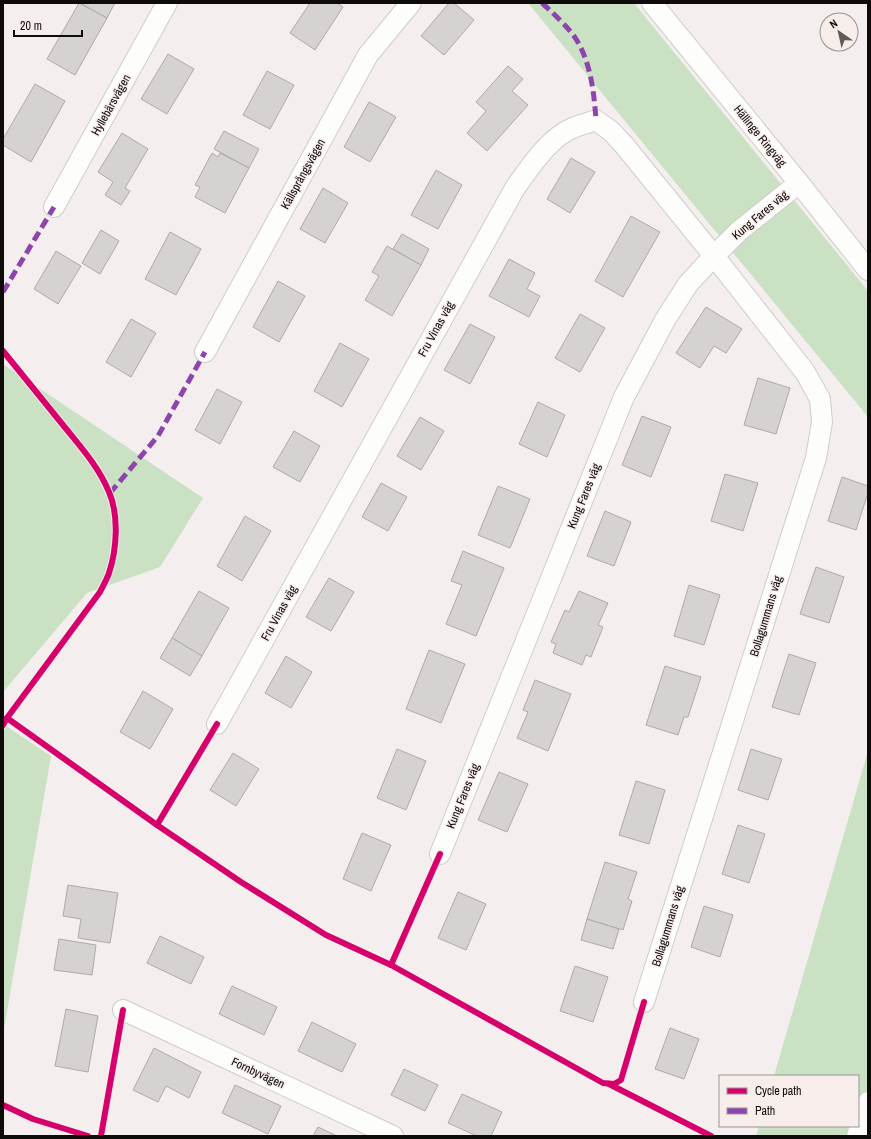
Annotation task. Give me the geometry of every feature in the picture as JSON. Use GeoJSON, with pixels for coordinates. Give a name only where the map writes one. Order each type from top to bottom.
{"type":"FeatureCollection","features":[{"type":"Feature","properties":{"kind":"street","name":"Hyllebärsvägen"},"geometry":{"type":"LineString","coordinates":[[54,207],[167,3]]}},
{"type":"Feature","properties":{"kind":"street","name":"Källsprångsvägen"},"geometry":{"type":"LineString","coordinates":[[205,352],[368,55],[411,3]]}},
{"type":"Feature","properties":{"kind":"street","name":"Hällinge Ringväg"},"geometry":{"type":"LineString","coordinates":[[652,3],[868,270]]}},
{"type":"Feature","properties":{"kind":"street","name":"Fru Vinas väg"},"geometry":{"type":"LineString","coordinates":[[217,724],[515,188],[536,158],[553,141],[574,127],[596,120],[612,132],[624,145],[714,256]]}},
{"type":"Feature","properties":{"kind":"street","name":"Kung Fares väg"},"geometry":{"type":"LineString","coordinates":[[440,854],[624,397],[665,320],[688,284],[714,256],[763,211],[799,183]]}},
{"type":"Feature","properties":{"kind":"street","name":"Bollagummans väg"},"geometry":{"type":"LineString","coordinates":[[644,1002],[816,458],[822,422],[820,399],[805,372],[714,256]]}},
{"type":"Feature","properties":{"kind":"street","name":"Fornbyvägen"},"geometry":{"type":"LineString","coordinates":[[123,1010],[393,1136]]}},
{"type":"Feature","properties":{"kind":"street"},"geometry":{"type":"LineString","coordinates":[[857,1136],[868,1102]]}},
{"type":"Feature","properties":{"kind":"green space"},"geometry":{"type":"Polygon","coordinates":[[[528,3],[634,3],[868,291],[868,417],[528,3]]]}},
{"type":"Feature","properties":{"kind":"green space"},"geometry":{"type":"Polygon","coordinates":[[[3,364],[203,498],[160,567],[87,593],[3,692],[3,364]]]}},
{"type":"Feature","properties":{"kind":"green space"},"geometry":{"type":"Polygon","coordinates":[[[3,724],[51,756],[3,1035],[3,724]]]}},
{"type":"Feature","properties":{"kind":"green space"},"geometry":{"type":"Polygon","coordinates":[[[868,751],[868,1136],[756,1136],[759,1127],[859,1127],[859,1075],[774,1075],[868,751]]]}},
{"type":"Feature","properties":{"kind":"building"},"geometry":{"type":"Polygon","coordinates":[[[79,3],[107,18],[75,75],[47,59],[79,3]]]}},
{"type":"Feature","properties":{"kind":"building"},"geometry":{"type":"Polygon","coordinates":[[[80,3],[115,3],[107,18],[80,3]]]}},
{"type":"Feature","properties":{"kind":"building"},"geometry":{"type":"Polygon","coordinates":[[[310,3],[337,3],[343,7],[315,50],[290,33],[310,3]]]}},
{"type":"Feature","properties":{"kind":"building"},"geometry":{"type":"Polygon","coordinates":[[[449,3],[454,3],[474,20],[444,55],[421,36],[449,3]]]}},
{"type":"Feature","properties":{"kind":"building"},"geometry":{"type":"Polygon","coordinates":[[[168,54],[194,69],[167,114],[141,99],[168,54]]]}},
{"type":"Feature","properties":{"kind":"building"},"geometry":{"type":"Polygon","coordinates":[[[508,66],[523,79],[512,91],[528,105],[487,151],[467,133],[486,111],[476,102],[508,66]]]}},
{"type":"Feature","properties":{"kind":"building"},"geometry":{"type":"Polygon","coordinates":[[[267,71],[294,85],[270,129],[243,115],[267,71]]]}},
{"type":"Feature","properties":{"kind":"building"},"geometry":{"type":"Polygon","coordinates":[[[35,84],[65,101],[31,162],[3,145],[3,139],[35,84]]]}},
{"type":"Feature","properties":{"kind":"building"},"geometry":{"type":"Polygon","coordinates":[[[369,102],[396,117],[370,162],[344,147],[369,102]]]}},
{"type":"Feature","properties":{"kind":"building"},"geometry":{"type":"Polygon","coordinates":[[[224,131],[259,149],[249,168],[214,149],[224,131]]]}},
{"type":"Feature","properties":{"kind":"building"},"geometry":{"type":"Polygon","coordinates":[[[122,133],[148,149],[125,188],[130,191],[121,205],[105,195],[113,182],[98,172],[122,133]]]}},
{"type":"Feature","properties":{"kind":"building"},"geometry":{"type":"Polygon","coordinates":[[[212,153],[218,157],[220,153],[249,168],[225,213],[195,197],[200,187],[195,185],[212,153]]]}},
{"type":"Feature","properties":{"kind":"building"},"geometry":{"type":"Polygon","coordinates":[[[571,158],[595,172],[570,213],[547,199],[571,158]]]}},
{"type":"Feature","properties":{"kind":"building"},"geometry":{"type":"Polygon","coordinates":[[[436,170],[462,185],[438,229],[411,215],[436,170]]]}},
{"type":"Feature","properties":{"kind":"building"},"geometry":{"type":"Polygon","coordinates":[[[323,188],[348,203],[325,243],[300,229],[323,188]]]}},
{"type":"Feature","properties":{"kind":"building"},"geometry":{"type":"Polygon","coordinates":[[[631,216],[660,232],[623,297],[595,281],[631,216]]]}},
{"type":"Feature","properties":{"kind":"building"},"geometry":{"type":"Polygon","coordinates":[[[101,230],[119,241],[100,274],[82,263],[101,230]]]}},
{"type":"Feature","properties":{"kind":"building"},"geometry":{"type":"Polygon","coordinates":[[[170,232],[201,249],[176,295],[145,279],[170,232]]]}},
{"type":"Feature","properties":{"kind":"building"},"geometry":{"type":"Polygon","coordinates":[[[402,234],[429,249],[421,265],[393,249],[402,234]]]}},
{"type":"Feature","properties":{"kind":"building"},"geometry":{"type":"Polygon","coordinates":[[[387,246],[421,265],[392,316],[365,300],[379,276],[372,272],[387,246]]]}},
{"type":"Feature","properties":{"kind":"building"},"geometry":{"type":"Polygon","coordinates":[[[56,251],[81,266],[58,304],[34,289],[56,251]]]}},
{"type":"Feature","properties":{"kind":"building"},"geometry":{"type":"Polygon","coordinates":[[[509,259],[535,273],[527,289],[540,296],[529,317],[489,296],[509,259]]]}},
{"type":"Feature","properties":{"kind":"building"},"geometry":{"type":"Polygon","coordinates":[[[278,281],[305,296],[279,342],[253,327],[278,281]]]}},
{"type":"Feature","properties":{"kind":"building"},"geometry":{"type":"Polygon","coordinates":[[[706,307],[742,329],[726,353],[714,346],[700,368],[676,353],[706,307]]]}},
{"type":"Feature","properties":{"kind":"building"},"geometry":{"type":"Polygon","coordinates":[[[580,314],[605,328],[580,372],[555,358],[580,314]]]}},
{"type":"Feature","properties":{"kind":"building"},"geometry":{"type":"Polygon","coordinates":[[[131,319],[156,333],[131,377],[106,362],[131,319]]]}},
{"type":"Feature","properties":{"kind":"building"},"geometry":{"type":"Polygon","coordinates":[[[470,324],[495,337],[470,384],[444,370],[470,324]]]}},
{"type":"Feature","properties":{"kind":"building"},"geometry":{"type":"Polygon","coordinates":[[[340,343],[369,359],[342,407],[314,391],[340,343]]]}},
{"type":"Feature","properties":{"kind":"building"},"geometry":{"type":"Polygon","coordinates":[[[758,378],[790,388],[776,434],[744,425],[758,378]]]}},
{"type":"Feature","properties":{"kind":"building"},"geometry":{"type":"Polygon","coordinates":[[[217,389],[242,402],[220,444],[195,430],[217,389]]]}},
{"type":"Feature","properties":{"kind":"building"},"geometry":{"type":"Polygon","coordinates":[[[538,402],[565,415],[547,457],[519,444],[538,402]]]}},
{"type":"Feature","properties":{"kind":"building"},"geometry":{"type":"Polygon","coordinates":[[[642,416],[671,427],[651,477],[622,465],[642,416]]]}},
{"type":"Feature","properties":{"kind":"building"},"geometry":{"type":"Polygon","coordinates":[[[420,417],[444,431],[421,470],[397,456],[420,417]]]}},
{"type":"Feature","properties":{"kind":"building"},"geometry":{"type":"Polygon","coordinates":[[[294,431],[320,446],[300,482],[273,467],[294,431]]]}},
{"type":"Feature","properties":{"kind":"building"},"geometry":{"type":"Polygon","coordinates":[[[725,474],[758,483],[743,531],[711,521],[725,474]]]}},
{"type":"Feature","properties":{"kind":"building"},"geometry":{"type":"Polygon","coordinates":[[[842,477],[868,486],[868,493],[856,530],[828,521],[842,477]]]}},
{"type":"Feature","properties":{"kind":"building"},"geometry":{"type":"Polygon","coordinates":[[[381,483],[407,497],[388,531],[362,517],[381,483]]]}},
{"type":"Feature","properties":{"kind":"building"},"geometry":{"type":"Polygon","coordinates":[[[498,486],[530,499],[510,548],[478,535],[498,486]]]}},
{"type":"Feature","properties":{"kind":"building"},"geometry":{"type":"Polygon","coordinates":[[[605,511],[631,522],[614,566],[587,556],[605,511]]]}},
{"type":"Feature","properties":{"kind":"building"},"geometry":{"type":"Polygon","coordinates":[[[245,516],[271,531],[242,581],[217,566],[245,516]]]}},
{"type":"Feature","properties":{"kind":"building"},"geometry":{"type":"Polygon","coordinates":[[[463,551],[504,568],[476,636],[446,624],[462,585],[451,581],[463,551]]]}},
{"type":"Feature","properties":{"kind":"building"},"geometry":{"type":"Polygon","coordinates":[[[816,567],[844,577],[829,623],[800,614],[816,567]]]}},
{"type":"Feature","properties":{"kind":"building"},"geometry":{"type":"Polygon","coordinates":[[[329,578],[354,592],[331,631],[306,617],[329,578]]]}},
{"type":"Feature","properties":{"kind":"building"},"geometry":{"type":"Polygon","coordinates":[[[689,585],[720,595],[704,645],[674,636],[689,585]]]}},
{"type":"Feature","properties":{"kind":"building"},"geometry":{"type":"Polygon","coordinates":[[[199,591],[229,608],[202,656],[172,638],[199,591]]]}},
{"type":"Feature","properties":{"kind":"building"},"geometry":{"type":"Polygon","coordinates":[[[579,591],[608,603],[598,625],[603,627],[591,657],[586,655],[582,665],[553,653],[556,644],[551,642],[565,610],[569,612],[579,591]]]}},
{"type":"Feature","properties":{"kind":"building"},"geometry":{"type":"Polygon","coordinates":[[[172,638],[202,656],[190,676],[160,658],[172,638]]]}},
{"type":"Feature","properties":{"kind":"building"},"geometry":{"type":"Polygon","coordinates":[[[429,650],[465,664],[441,723],[406,709],[429,650]]]}},
{"type":"Feature","properties":{"kind":"building"},"geometry":{"type":"Polygon","coordinates":[[[789,654],[816,663],[799,715],[772,707],[789,654]]]}},
{"type":"Feature","properties":{"kind":"building"},"geometry":{"type":"Polygon","coordinates":[[[286,656],[312,672],[291,708],[265,693],[286,656]]]}},
{"type":"Feature","properties":{"kind":"building"},"geometry":{"type":"Polygon","coordinates":[[[665,666],[701,677],[688,717],[684,717],[678,735],[646,725],[665,666]]]}},
{"type":"Feature","properties":{"kind":"building"},"geometry":{"type":"Polygon","coordinates":[[[535,680],[571,694],[548,751],[517,738],[528,712],[523,710],[535,680]]]}},
{"type":"Feature","properties":{"kind":"building"},"geometry":{"type":"Polygon","coordinates":[[[143,691],[173,709],[150,749],[120,732],[143,691]]]}},
{"type":"Feature","properties":{"kind":"building"},"geometry":{"type":"Polygon","coordinates":[[[397,749],[426,761],[406,810],[377,798],[397,749]]]}},
{"type":"Feature","properties":{"kind":"building"},"geometry":{"type":"Polygon","coordinates":[[[751,749],[782,759],[768,800],[738,790],[751,749]]]}},
{"type":"Feature","properties":{"kind":"building"},"geometry":{"type":"Polygon","coordinates":[[[233,753],[259,769],[236,806],[210,790],[233,753]]]}},
{"type":"Feature","properties":{"kind":"building"},"geometry":{"type":"Polygon","coordinates":[[[499,772],[528,784],[507,832],[478,820],[499,772]]]}},
{"type":"Feature","properties":{"kind":"building"},"geometry":{"type":"Polygon","coordinates":[[[636,781],[665,790],[649,844],[619,835],[636,781]]]}},
{"type":"Feature","properties":{"kind":"building"},"geometry":{"type":"Polygon","coordinates":[[[738,825],[765,834],[749,883],[722,874],[738,825]]]}},
{"type":"Feature","properties":{"kind":"building"},"geometry":{"type":"Polygon","coordinates":[[[362,833],[391,845],[371,891],[343,879],[362,833]]]}},
{"type":"Feature","properties":{"kind":"building"},"geometry":{"type":"Polygon","coordinates":[[[605,862],[637,872],[628,899],[632,901],[623,930],[587,919],[605,862]]]}},
{"type":"Feature","properties":{"kind":"building"},"geometry":{"type":"Polygon","coordinates":[[[68,885],[118,893],[110,943],[78,938],[81,919],[63,916],[68,885]]]}},
{"type":"Feature","properties":{"kind":"building"},"geometry":{"type":"Polygon","coordinates":[[[458,892],[486,904],[466,950],[438,938],[458,892]]]}},
{"type":"Feature","properties":{"kind":"building"},"geometry":{"type":"Polygon","coordinates":[[[704,906],[733,915],[720,957],[691,947],[704,906]]]}},
{"type":"Feature","properties":{"kind":"building"},"geometry":{"type":"Polygon","coordinates":[[[587,919],[619,929],[613,949],[581,940],[587,919]]]}},
{"type":"Feature","properties":{"kind":"building"},"geometry":{"type":"Polygon","coordinates":[[[160,936],[204,957],[191,984],[147,963],[160,936]]]}},
{"type":"Feature","properties":{"kind":"building"},"geometry":{"type":"Polygon","coordinates":[[[59,939],[96,945],[92,975],[54,970],[59,939]]]}},
{"type":"Feature","properties":{"kind":"building"},"geometry":{"type":"Polygon","coordinates":[[[575,966],[608,977],[593,1022],[560,1011],[575,966]]]}},
{"type":"Feature","properties":{"kind":"building"},"geometry":{"type":"Polygon","coordinates":[[[232,986],[277,1007],[264,1035],[219,1014],[232,986]]]}},
{"type":"Feature","properties":{"kind":"building"},"geometry":{"type":"Polygon","coordinates":[[[66,1009],[98,1016],[88,1072],[55,1066],[66,1009]]]}},
{"type":"Feature","properties":{"kind":"building"},"geometry":{"type":"Polygon","coordinates":[[[312,1022],[356,1044],[342,1072],[298,1051],[312,1022]]]}},
{"type":"Feature","properties":{"kind":"building"},"geometry":{"type":"Polygon","coordinates":[[[670,1028],[699,1039],[684,1079],[655,1069],[670,1028]]]}},
{"type":"Feature","properties":{"kind":"building"},"geometry":{"type":"Polygon","coordinates":[[[154,1048],[201,1072],[189,1098],[166,1086],[158,1102],[133,1090],[154,1048]]]}},
{"type":"Feature","properties":{"kind":"building"},"geometry":{"type":"Polygon","coordinates":[[[404,1069],[438,1085],[425,1111],[391,1095],[404,1069]]]}},
{"type":"Feature","properties":{"kind":"building"},"geometry":{"type":"Polygon","coordinates":[[[235,1085],[281,1106],[268,1134],[222,1113],[235,1085]]]}},
{"type":"Feature","properties":{"kind":"building"},"geometry":{"type":"Polygon","coordinates":[[[462,1094],[502,1112],[491,1136],[477,1136],[448,1123],[462,1094]]]}},
{"type":"Feature","properties":{"kind":"building"},"geometry":{"type":"Polygon","coordinates":[[[318,1127],[337,1136],[313,1136],[318,1127]]]}},
{"type":"Feature","properties":{"kind":"marked path"},"geometry":{"type":"LineString","coordinates":[[542,3],[570,31],[581,48],[591,78],[596,120]]}},
{"type":"Feature","properties":{"kind":"marked path"},"geometry":{"type":"LineString","coordinates":[[3,292],[54,207]]}},
{"type":"Feature","properties":{"kind":"marked path"},"geometry":{"type":"LineString","coordinates":[[110,493],[158,436],[205,352]]}},
{"type":"Feature","properties":{"kind":"cycle path"},"geometry":{"type":"LineString","coordinates":[[3,351],[95,465],[109,492],[116,521],[112,564],[100,592],[3,725]]}},
{"type":"Feature","properties":{"kind":"cycle path"},"geometry":{"type":"LineString","coordinates":[[7,718],[157,825],[241,882],[326,935],[391,965],[603,1083],[614,1084],[621,1080],[644,1002]]}},
{"type":"Feature","properties":{"kind":"cycle path"},"geometry":{"type":"LineString","coordinates":[[157,825],[217,724]]}},
{"type":"Feature","properties":{"kind":"cycle path"},"geometry":{"type":"LineString","coordinates":[[391,965],[440,854]]}},
{"type":"Feature","properties":{"kind":"cycle path"},"geometry":{"type":"LineString","coordinates":[[101,1136],[123,1010]]}},
{"type":"Feature","properties":{"kind":"cycle path"},"geometry":{"type":"LineString","coordinates":[[609,1084],[711,1136]]}},
{"type":"Feature","properties":{"kind":"cycle path"},"geometry":{"type":"LineString","coordinates":[[3,1105],[33,1119],[88,1136]]}}]}
